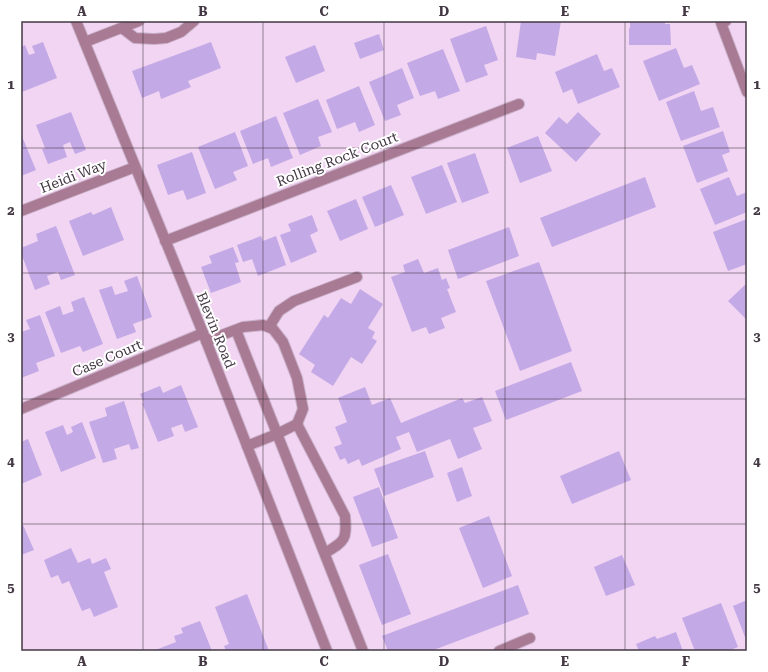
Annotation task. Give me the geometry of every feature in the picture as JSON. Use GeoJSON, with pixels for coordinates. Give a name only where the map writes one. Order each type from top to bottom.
{"type":"FeatureCollection","features":[{"type":"Feature","properties":{"kind":"street","name":"Blevin Road"},"geometry":{"type":"LineString","coordinates":[[76,21],[166,241],[327,651]]}},
{"type":"Feature","properties":{"kind":"street"},"geometry":{"type":"LineString","coordinates":[[84,42],[139,21]]}},
{"type":"Feature","properties":{"kind":"street"},"geometry":{"type":"LineString","coordinates":[[122,28],[135,38],[166,38],[181,32],[194,21]]}},
{"type":"Feature","properties":{"kind":"street"},"geometry":{"type":"LineString","coordinates":[[726,21],[720,23],[747,92]]}},
{"type":"Feature","properties":{"kind":"street","name":"Rolling Rock Court"},"geometry":{"type":"LineString","coordinates":[[166,241],[520,104]]}},
{"type":"Feature","properties":{"kind":"street","name":"Heidi Way"},"geometry":{"type":"LineString","coordinates":[[21,212],[135,167]]}},
{"type":"Feature","properties":{"kind":"street"},"geometry":{"type":"LineString","coordinates":[[247,446],[297,424],[303,409],[297,378],[283,342],[273,329],[269,327],[279,311],[294,301],[357,277]]}},
{"type":"Feature","properties":{"kind":"street","name":"Case Court"},"geometry":{"type":"LineString","coordinates":[[21,409],[204,337],[263,324],[269,327]]}},
{"type":"Feature","properties":{"kind":"street"},"geometry":{"type":"LineString","coordinates":[[236,330],[363,651]]}},
{"type":"Feature","properties":{"kind":"street"},"geometry":{"type":"LineString","coordinates":[[297,424],[345,516],[346,532],[342,543],[325,553]]}},
{"type":"Feature","properties":{"kind":"street"},"geometry":{"type":"LineString","coordinates":[[499,651],[530,638]]}},
{"type":"Feature","properties":{"kind":"building"},"geometry":{"type":"Polygon","coordinates":[[[521,21],[561,21],[555,56],[537,53],[536,60],[516,57],[521,21]]]}},
{"type":"Feature","properties":{"kind":"building"},"geometry":{"type":"Polygon","coordinates":[[[630,21],[665,21],[665,24],[670,24],[671,45],[629,45],[630,21]]]}},
{"type":"Feature","properties":{"kind":"building"},"geometry":{"type":"Polygon","coordinates":[[[486,26],[498,60],[484,65],[488,75],[466,83],[450,39],[486,26]]]}},
{"type":"Feature","properties":{"kind":"building"},"geometry":{"type":"Polygon","coordinates":[[[379,34],[384,50],[360,59],[354,43],[379,34]]]}},
{"type":"Feature","properties":{"kind":"building"},"geometry":{"type":"Polygon","coordinates":[[[43,42],[57,78],[22,92],[21,47],[25,45],[29,55],[35,53],[32,46],[43,42]]]}},
{"type":"Feature","properties":{"kind":"building"},"geometry":{"type":"Polygon","coordinates":[[[211,42],[221,68],[188,81],[191,87],[161,99],[159,91],[142,98],[132,71],[211,42]]]}},
{"type":"Feature","properties":{"kind":"building"},"geometry":{"type":"Polygon","coordinates":[[[315,45],[325,71],[296,83],[285,57],[315,45]]]}},
{"type":"Feature","properties":{"kind":"building"},"geometry":{"type":"Polygon","coordinates":[[[676,48],[684,68],[692,65],[700,84],[659,101],[643,61],[676,48]]]}},
{"type":"Feature","properties":{"kind":"building"},"geometry":{"type":"Polygon","coordinates":[[[443,49],[460,91],[438,99],[435,91],[420,96],[407,63],[443,49]]]}},
{"type":"Feature","properties":{"kind":"building"},"geometry":{"type":"Polygon","coordinates":[[[597,54],[604,71],[612,68],[620,87],[578,104],[572,89],[563,93],[555,72],[597,54]]]}},
{"type":"Feature","properties":{"kind":"building"},"geometry":{"type":"Polygon","coordinates":[[[402,68],[414,98],[397,105],[401,115],[385,121],[369,82],[402,68]]]}},
{"type":"Feature","properties":{"kind":"building"},"geometry":{"type":"Polygon","coordinates":[[[359,86],[375,125],[359,132],[355,122],[337,129],[326,100],[359,86]]]}},
{"type":"Feature","properties":{"kind":"building"},"geometry":{"type":"Polygon","coordinates":[[[694,91],[701,111],[713,107],[720,127],[681,141],[666,102],[694,91]]]}},
{"type":"Feature","properties":{"kind":"building"},"geometry":{"type":"Polygon","coordinates":[[[318,99],[332,132],[318,137],[321,146],[300,155],[283,113],[318,99]]]}},
{"type":"Feature","properties":{"kind":"building"},"geometry":{"type":"Polygon","coordinates":[[[71,112],[86,150],[75,154],[70,142],[63,145],[67,157],[48,164],[42,149],[45,148],[36,125],[71,112]]]}},
{"type":"Feature","properties":{"kind":"building"},"geometry":{"type":"Polygon","coordinates":[[[578,112],[601,134],[576,162],[545,133],[559,117],[567,124],[578,112]]]}},
{"type":"Feature","properties":{"kind":"building"},"geometry":{"type":"Polygon","coordinates":[[[276,116],[293,158],[271,167],[268,158],[253,164],[240,131],[276,116]]]}},
{"type":"Feature","properties":{"kind":"building"},"geometry":{"type":"Polygon","coordinates":[[[723,131],[730,152],[722,155],[728,171],[697,183],[683,146],[723,131]]]}},
{"type":"Feature","properties":{"kind":"building"},"geometry":{"type":"Polygon","coordinates":[[[235,132],[248,166],[233,172],[237,180],[215,189],[198,147],[235,132]]]}},
{"type":"Feature","properties":{"kind":"building"},"geometry":{"type":"Polygon","coordinates":[[[21,134],[36,170],[21,176],[21,134]]]}},
{"type":"Feature","properties":{"kind":"building"},"geometry":{"type":"Polygon","coordinates":[[[538,136],[552,171],[520,183],[507,148],[538,136]]]}},
{"type":"Feature","properties":{"kind":"building"},"geometry":{"type":"Polygon","coordinates":[[[192,152],[206,193],[187,200],[183,190],[168,195],[157,165],[192,152]]]}},
{"type":"Feature","properties":{"kind":"building"},"geometry":{"type":"Polygon","coordinates":[[[475,153],[489,193],[462,203],[447,163],[475,153]]]}},
{"type":"Feature","properties":{"kind":"building"},"geometry":{"type":"Polygon","coordinates":[[[442,165],[457,202],[426,214],[411,177],[442,165]]]}},
{"type":"Feature","properties":{"kind":"building"},"geometry":{"type":"Polygon","coordinates":[[[645,177],[656,207],[552,247],[540,218],[645,177]]]}},
{"type":"Feature","properties":{"kind":"building"},"geometry":{"type":"Polygon","coordinates":[[[729,177],[737,196],[747,192],[747,212],[715,225],[700,189],[729,177]]]}},
{"type":"Feature","properties":{"kind":"building"},"geometry":{"type":"Polygon","coordinates":[[[391,185],[404,215],[375,227],[362,197],[391,185]]]}},
{"type":"Feature","properties":{"kind":"building"},"geometry":{"type":"Polygon","coordinates":[[[356,199],[368,229],[340,241],[327,211],[356,199]]]}},
{"type":"Feature","properties":{"kind":"building"},"geometry":{"type":"Polygon","coordinates":[[[111,207],[124,240],[83,256],[69,221],[91,212],[93,215],[111,207]]]}},
{"type":"Feature","properties":{"kind":"building"},"geometry":{"type":"Polygon","coordinates":[[[312,215],[318,231],[310,235],[317,252],[291,263],[280,235],[291,231],[288,224],[312,215]]]}},
{"type":"Feature","properties":{"kind":"building"},"geometry":{"type":"Polygon","coordinates":[[[747,219],[747,264],[728,271],[713,232],[747,219]]]}},
{"type":"Feature","properties":{"kind":"building"},"geometry":{"type":"Polygon","coordinates":[[[56,226],[75,275],[61,280],[58,272],[47,276],[50,284],[35,290],[21,253],[21,248],[38,241],[36,234],[56,226]]]}},
{"type":"Feature","properties":{"kind":"building"},"geometry":{"type":"Polygon","coordinates":[[[509,227],[519,256],[458,279],[448,250],[509,227]]]}},
{"type":"Feature","properties":{"kind":"building"},"geometry":{"type":"Polygon","coordinates":[[[261,236],[263,241],[276,236],[286,265],[258,276],[252,259],[243,262],[237,245],[261,236]]]}},
{"type":"Feature","properties":{"kind":"building"},"geometry":{"type":"Polygon","coordinates":[[[233,247],[239,262],[235,263],[241,282],[211,293],[201,267],[212,263],[209,256],[233,247]]]}},
{"type":"Feature","properties":{"kind":"building"},"geometry":{"type":"Polygon","coordinates":[[[418,259],[424,273],[438,268],[442,280],[446,278],[450,288],[447,289],[456,312],[441,318],[445,328],[429,334],[426,327],[412,332],[391,277],[405,272],[403,265],[418,259]]]}},
{"type":"Feature","properties":{"kind":"building"},"geometry":{"type":"Polygon","coordinates":[[[539,262],[572,351],[520,371],[486,281],[539,262]]]}},
{"type":"Feature","properties":{"kind":"building"},"geometry":{"type":"Polygon","coordinates":[[[137,276],[152,317],[133,324],[136,332],[117,339],[99,290],[112,286],[115,295],[128,291],[124,281],[137,276]]]}},
{"type":"Feature","properties":{"kind":"building"},"geometry":{"type":"Polygon","coordinates":[[[747,283],[747,320],[728,301],[747,283]]]}},
{"type":"Feature","properties":{"kind":"building"},"geometry":{"type":"Polygon","coordinates":[[[360,289],[383,304],[368,328],[375,332],[372,338],[377,341],[362,364],[351,357],[333,386],[311,372],[315,365],[299,354],[324,315],[328,318],[341,298],[351,304],[360,289]]]}},
{"type":"Feature","properties":{"kind":"building"},"geometry":{"type":"Polygon","coordinates":[[[84,297],[103,344],[83,352],[80,346],[61,353],[45,312],[60,306],[63,315],[74,311],[71,302],[84,297]]]}},
{"type":"Feature","properties":{"kind":"building"},"geometry":{"type":"Polygon","coordinates":[[[40,315],[55,356],[36,363],[39,371],[21,378],[21,332],[30,329],[26,320],[40,315]]]}},
{"type":"Feature","properties":{"kind":"building"},"geometry":{"type":"Polygon","coordinates":[[[571,362],[582,391],[506,420],[495,391],[571,362]]]}},
{"type":"Feature","properties":{"kind":"building"},"geometry":{"type":"Polygon","coordinates":[[[181,385],[198,427],[185,432],[182,424],[171,428],[174,436],[158,442],[142,403],[144,403],[140,394],[160,386],[163,393],[181,385]]]}},
{"type":"Feature","properties":{"kind":"building"},"geometry":{"type":"Polygon","coordinates":[[[365,387],[372,405],[390,398],[401,423],[462,398],[465,403],[482,397],[492,421],[473,428],[482,449],[458,459],[450,439],[417,452],[409,432],[396,437],[401,449],[362,466],[359,459],[348,464],[345,458],[340,460],[334,447],[342,444],[335,427],[347,422],[338,398],[365,387]]]}},
{"type":"Feature","properties":{"kind":"building"},"geometry":{"type":"Polygon","coordinates":[[[124,401],[139,448],[131,450],[129,444],[114,449],[117,459],[103,463],[89,422],[107,416],[105,408],[124,401]]]}},
{"type":"Feature","properties":{"kind":"building"},"geometry":{"type":"Polygon","coordinates":[[[82,422],[96,458],[61,472],[45,432],[63,425],[67,435],[73,432],[71,427],[82,422]]]}},
{"type":"Feature","properties":{"kind":"building"},"geometry":{"type":"Polygon","coordinates":[[[28,439],[42,475],[21,484],[21,442],[28,439]]]}},
{"type":"Feature","properties":{"kind":"building"},"geometry":{"type":"Polygon","coordinates":[[[425,451],[434,477],[384,496],[374,469],[425,451]]]}},
{"type":"Feature","properties":{"kind":"building"},"geometry":{"type":"Polygon","coordinates":[[[619,451],[631,480],[572,504],[560,476],[619,451]]]}},
{"type":"Feature","properties":{"kind":"building"},"geometry":{"type":"Polygon","coordinates":[[[462,467],[472,496],[457,502],[447,473],[462,467]]]}},
{"type":"Feature","properties":{"kind":"building"},"geometry":{"type":"Polygon","coordinates":[[[379,487],[398,538],[372,547],[353,497],[379,487]]]}},
{"type":"Feature","properties":{"kind":"building"},"geometry":{"type":"Polygon","coordinates":[[[489,516],[512,576],[483,588],[459,528],[489,516]]]}},
{"type":"Feature","properties":{"kind":"building"},"geometry":{"type":"Polygon","coordinates":[[[23,525],[34,550],[21,555],[21,526],[23,525]]]}},
{"type":"Feature","properties":{"kind":"building"},"geometry":{"type":"Polygon","coordinates":[[[71,548],[78,563],[90,558],[92,564],[106,558],[111,569],[104,572],[118,607],[94,617],[90,608],[82,611],[69,581],[62,584],[58,575],[51,578],[44,560],[71,548]]]}},
{"type":"Feature","properties":{"kind":"building"},"geometry":{"type":"Polygon","coordinates":[[[388,554],[411,614],[382,625],[359,565],[388,554]]]}},
{"type":"Feature","properties":{"kind":"building"},"geometry":{"type":"Polygon","coordinates":[[[622,555],[635,585],[606,596],[594,567],[622,555]]]}},
{"type":"Feature","properties":{"kind":"building"},"geometry":{"type":"Polygon","coordinates":[[[518,585],[529,614],[431,651],[388,651],[382,636],[518,585]]]}},
{"type":"Feature","properties":{"kind":"building"},"geometry":{"type":"Polygon","coordinates":[[[247,594],[269,651],[226,651],[224,646],[229,644],[215,607],[247,594]]]}},
{"type":"Feature","properties":{"kind":"building"},"geometry":{"type":"Polygon","coordinates":[[[747,600],[747,642],[733,606],[747,600]]]}},
{"type":"Feature","properties":{"kind":"building"},"geometry":{"type":"Polygon","coordinates":[[[721,603],[738,647],[728,651],[695,651],[682,618],[721,603]]]}},
{"type":"Feature","properties":{"kind":"building"},"geometry":{"type":"Polygon","coordinates":[[[200,621],[212,651],[153,651],[176,642],[174,636],[183,633],[181,628],[200,621]]]}},
{"type":"Feature","properties":{"kind":"building"},"geometry":{"type":"Polygon","coordinates":[[[676,632],[683,651],[639,651],[636,644],[655,636],[657,639],[676,632]]]}}]}
